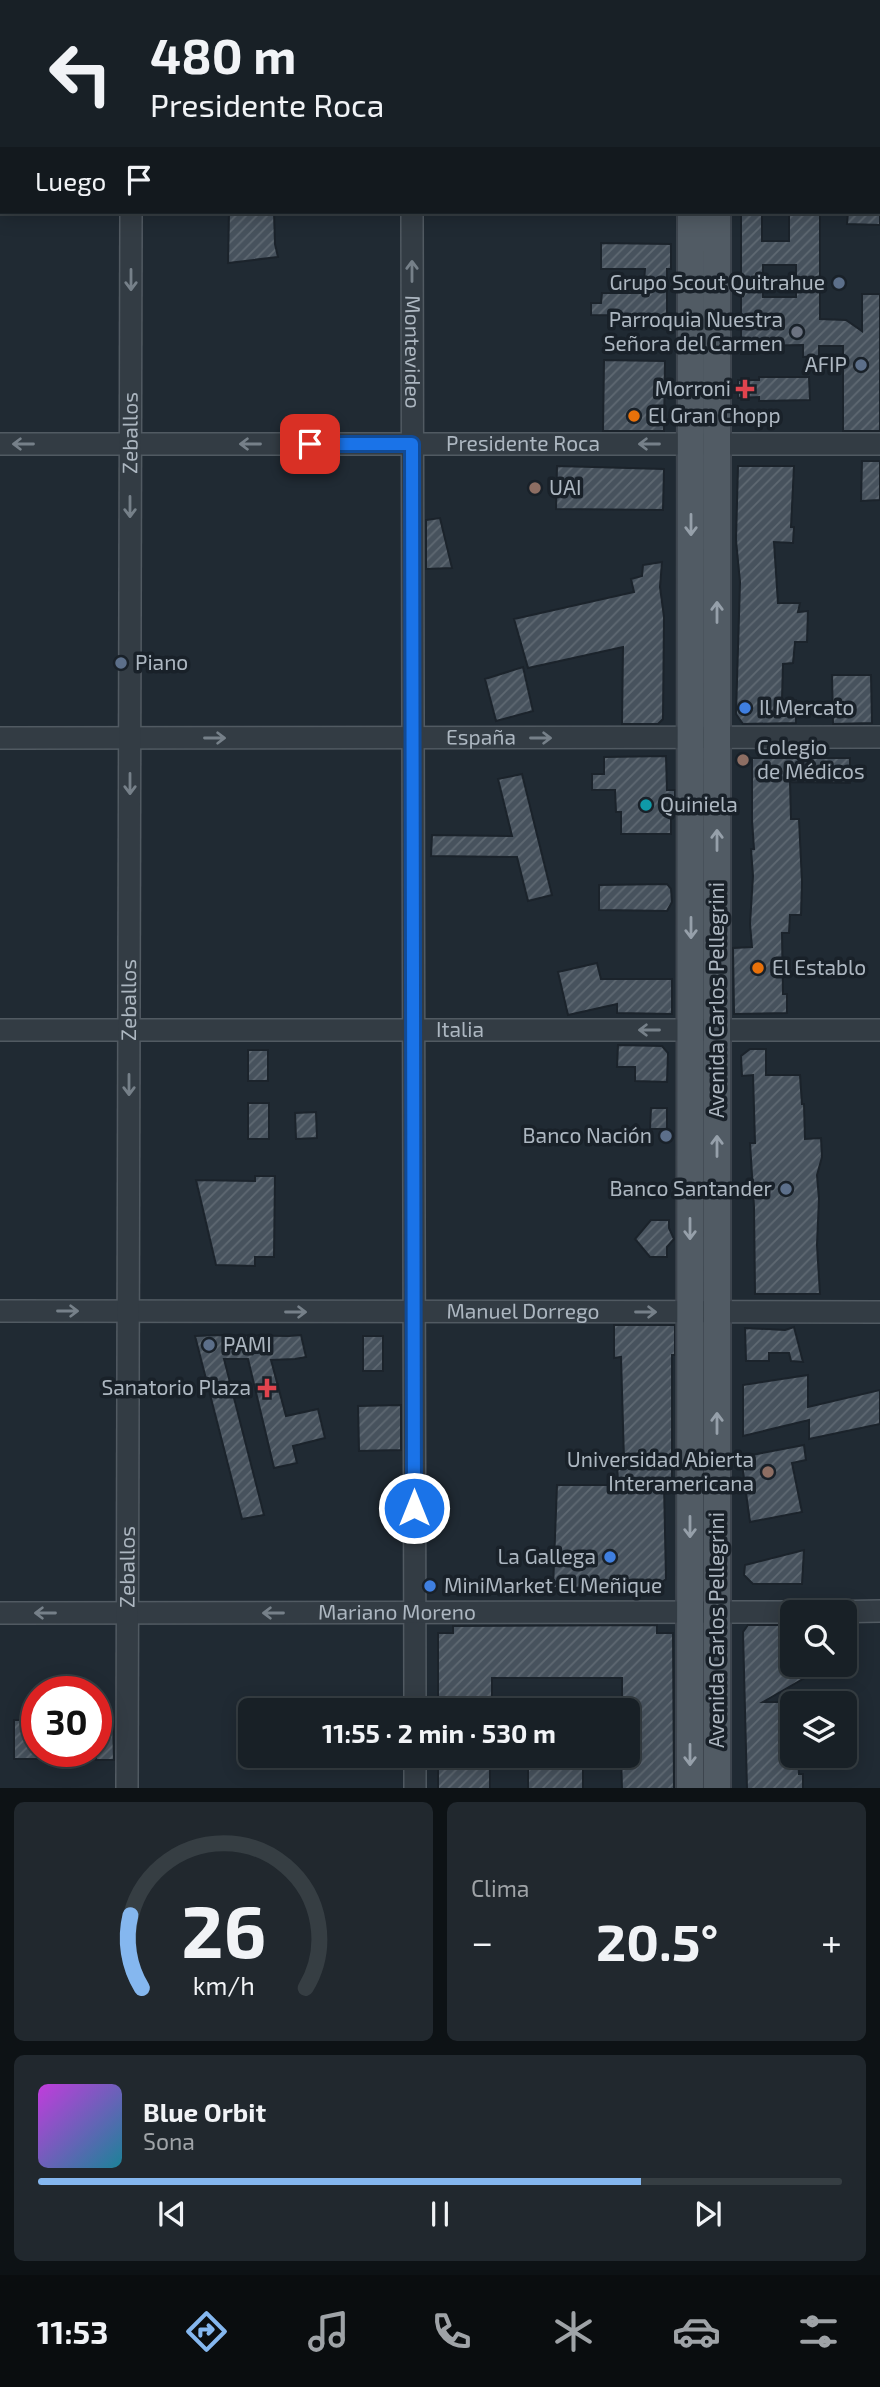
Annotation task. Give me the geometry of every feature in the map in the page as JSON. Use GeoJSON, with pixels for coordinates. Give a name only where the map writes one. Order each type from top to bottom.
{"type":"FeatureCollection","features":[{"type":"Feature","properties":{"kind":"main road","name":"Avenida Carlos Pellegrini"},"geometry":{"type":"LineString","coordinates":[[690,1788],[691,214]]}},
{"type":"Feature","properties":{"kind":"main road","name":"Avenida Carlos Pellegrini"},"geometry":{"type":"LineString","coordinates":[[717,214],[717,1788]]}},
{"type":"Feature","properties":{"kind":"street","name":"Zeballos"},"geometry":{"type":"LineString","coordinates":[[127,1788],[131,214]]}},
{"type":"Feature","properties":{"kind":"street","name":"Montevideo"},"geometry":{"type":"LineString","coordinates":[[412,214],[415,1698]]}},
{"type":"Feature","properties":{"kind":"street","name":"Presidente Roca"},"geometry":{"type":"LineString","coordinates":[[0,444],[880,444]]}},
{"type":"Feature","properties":{"kind":"street","name":"España"},"geometry":{"type":"LineString","coordinates":[[0,738],[880,737]]}},
{"type":"Feature","properties":{"kind":"street","name":"Italia"},"geometry":{"type":"LineString","coordinates":[[0,1030],[880,1030]]}},
{"type":"Feature","properties":{"kind":"street","name":"Manuel Dorrego"},"geometry":{"type":"LineString","coordinates":[[0,1311],[880,1312]]}},
{"type":"Feature","properties":{"kind":"street"},"geometry":{"type":"LineString","coordinates":[[857,1611],[880,1611]]}},
{"type":"Feature","properties":{"kind":"street","name":"Mariano Moreno"},"geometry":{"type":"LineString","coordinates":[[0,1613],[780,1612]]}},
{"type":"Feature","properties":{"kind":"street"},"geometry":{"type":"LineString","coordinates":[[415,1768],[415,1788]]}},
{"type":"Feature","properties":{"kind":"building"},"geometry":{"type":"Polygon","coordinates":[[[229,214],[274,214],[278,257],[228,263],[229,214]]]}},
{"type":"Feature","properties":{"kind":"building"},"geometry":{"type":"Polygon","coordinates":[[[741,214],[762,214],[762,241],[789,241],[789,214],[820,214],[820,319],[846,320],[862,331],[862,294],[880,294],[880,431],[843,431],[843,346],[819,346],[819,356],[803,357],[803,345],[755,346],[755,354],[741,354],[741,214]],[[763,265],[763,297],[796,297],[796,265],[763,265]]]}},
{"type":"Feature","properties":{"kind":"building"},"geometry":{"type":"Polygon","coordinates":[[[848,214],[880,214],[880,225],[847,224],[848,214]]]}},
{"type":"Feature","properties":{"kind":"building"},"geometry":{"type":"Polygon","coordinates":[[[601,243],[671,244],[671,269],[667,269],[667,316],[591,315],[591,303],[601,303],[602,293],[643,293],[645,269],[601,269],[601,243]]]}},
{"type":"Feature","properties":{"kind":"building","name":"El Gran Chopp"},"geometry":{"type":"Polygon","coordinates":[[[604,360],[665,361],[664,431],[603,431],[604,360]]]}},
{"type":"Feature","properties":{"kind":"building"},"geometry":{"type":"Polygon","coordinates":[[[759,377],[809,377],[810,400],[759,401],[759,397],[738,398],[738,380],[759,380],[759,377]]]}},
{"type":"Feature","properties":{"kind":"building"},"geometry":{"type":"Polygon","coordinates":[[[862,461],[880,461],[880,500],[861,501],[862,461]]]}},
{"type":"Feature","properties":{"kind":"building"},"geometry":{"type":"Polygon","coordinates":[[[557,466],[664,469],[663,510],[556,509],[557,466]]]}},
{"type":"Feature","properties":{"kind":"building"},"geometry":{"type":"Polygon","coordinates":[[[738,466],[794,466],[791,527],[794,527],[793,543],[774,542],[778,603],[800,603],[798,612],[808,611],[807,642],[795,642],[793,663],[783,664],[782,700],[796,700],[796,723],[743,724],[736,714],[740,582],[736,540],[738,466]]]}},
{"type":"Feature","properties":{"kind":"building"},"geometry":{"type":"Polygon","coordinates":[[[440,518],[452,568],[426,569],[426,520],[440,518]]]}},
{"type":"Feature","properties":{"kind":"building"},"geometry":{"type":"Polygon","coordinates":[[[662,562],[660,587],[664,617],[663,719],[658,724],[622,724],[623,647],[528,668],[514,619],[634,592],[631,579],[642,576],[643,565],[662,562]]]}},
{"type":"Feature","properties":{"kind":"building"},"geometry":{"type":"Polygon","coordinates":[[[523,667],[533,711],[496,721],[485,679],[523,667]]]}},
{"type":"Feature","properties":{"kind":"building"},"geometry":{"type":"Polygon","coordinates":[[[832,675],[871,675],[872,723],[833,724],[832,675]]]}},
{"type":"Feature","properties":{"kind":"building"},"geometry":{"type":"Polygon","coordinates":[[[666,756],[667,790],[675,790],[671,834],[621,834],[621,812],[616,812],[615,790],[592,790],[592,774],[604,774],[604,757],[666,756]]]}},
{"type":"Feature","properties":{"kind":"building"},"geometry":{"type":"Polygon","coordinates":[[[752,758],[850,758],[850,783],[790,782],[791,819],[799,819],[802,882],[801,915],[790,915],[789,933],[782,933],[783,994],[787,994],[787,1013],[734,1014],[733,948],[752,947],[752,758]]]}},
{"type":"Feature","properties":{"kind":"building"},"geometry":{"type":"Polygon","coordinates":[[[522,774],[552,895],[528,901],[517,857],[431,856],[432,835],[512,836],[498,779],[522,774]]]}},
{"type":"Feature","properties":{"kind":"building"},"geometry":{"type":"Polygon","coordinates":[[[667,884],[671,889],[672,902],[667,911],[599,910],[599,885],[667,884]]]}},
{"type":"Feature","properties":{"kind":"building"},"geometry":{"type":"Polygon","coordinates":[[[597,963],[601,979],[672,979],[672,1014],[617,1013],[617,1004],[568,1015],[558,972],[597,963]]]}},
{"type":"Feature","properties":{"kind":"building"},"geometry":{"type":"Polygon","coordinates":[[[618,1045],[662,1046],[668,1053],[667,1082],[635,1081],[635,1067],[617,1067],[618,1045]]]}},
{"type":"Feature","properties":{"kind":"building"},"geometry":{"type":"Polygon","coordinates":[[[750,1049],[766,1049],[766,1075],[800,1075],[805,1139],[821,1138],[822,1157],[817,1175],[820,1294],[755,1294],[750,1143],[755,1143],[753,1075],[742,1076],[741,1056],[750,1049]]]}},
{"type":"Feature","properties":{"kind":"building"},"geometry":{"type":"Polygon","coordinates":[[[248,1050],[268,1050],[268,1081],[248,1081],[248,1050]]]}},
{"type":"Feature","properties":{"kind":"building"},"geometry":{"type":"Polygon","coordinates":[[[248,1103],[269,1103],[269,1139],[248,1139],[248,1103]]]}},
{"type":"Feature","properties":{"kind":"building"},"geometry":{"type":"Polygon","coordinates":[[[651,1108],[667,1108],[667,1129],[650,1129],[651,1108]]]}},
{"type":"Feature","properties":{"kind":"building"},"geometry":{"type":"Polygon","coordinates":[[[316,1112],[317,1138],[296,1139],[295,1113],[316,1112]]]}},
{"type":"Feature","properties":{"kind":"building"},"geometry":{"type":"Polygon","coordinates":[[[255,1176],[275,1176],[274,1257],[255,1257],[255,1266],[216,1265],[196,1180],[255,1181],[255,1176]]]}},
{"type":"Feature","properties":{"kind":"building"},"geometry":{"type":"Polygon","coordinates":[[[651,1220],[669,1220],[674,1239],[667,1247],[667,1257],[650,1257],[635,1239],[651,1220]]]}},
{"type":"Feature","properties":{"kind":"building"},"geometry":{"type":"Polygon","coordinates":[[[614,1325],[675,1325],[675,1355],[672,1355],[672,1484],[664,1484],[666,1579],[656,1587],[553,1588],[557,1485],[618,1485],[617,1460],[624,1460],[621,1357],[614,1358],[614,1325]]]}},
{"type":"Feature","properties":{"kind":"building"},"geometry":{"type":"Polygon","coordinates":[[[794,1327],[803,1362],[791,1361],[789,1353],[769,1353],[769,1361],[746,1361],[745,1328],[785,1330],[794,1327]]]}},
{"type":"Feature","properties":{"kind":"building"},"geometry":{"type":"Polygon","coordinates":[[[301,1335],[306,1357],[271,1360],[286,1416],[318,1409],[325,1438],[293,1446],[297,1463],[274,1468],[248,1359],[224,1359],[264,1515],[242,1519],[195,1336],[301,1335]]]}},
{"type":"Feature","properties":{"kind":"building"},"geometry":{"type":"Polygon","coordinates":[[[363,1336],[383,1336],[383,1371],[363,1371],[363,1336]]]}},
{"type":"Feature","properties":{"kind":"building"},"geometry":{"type":"Polygon","coordinates":[[[808,1375],[808,1407],[880,1390],[880,1424],[809,1439],[809,1420],[743,1436],[743,1385],[808,1375]]]}},
{"type":"Feature","properties":{"kind":"building"},"geometry":{"type":"Polygon","coordinates":[[[401,1405],[401,1450],[359,1451],[358,1406],[401,1405]]]}},
{"type":"Feature","properties":{"kind":"building"},"geometry":{"type":"Polygon","coordinates":[[[804,1445],[806,1460],[792,1463],[802,1512],[750,1522],[741,1457],[804,1445]]]}},
{"type":"Feature","properties":{"kind":"building"},"geometry":{"type":"Polygon","coordinates":[[[804,1550],[802,1584],[753,1584],[744,1575],[745,1565],[804,1550]]]}},
{"type":"Feature","properties":{"kind":"building"},"geometry":{"type":"Polygon","coordinates":[[[657,1625],[657,1633],[673,1633],[674,1788],[622,1788],[621,1768],[640,1768],[640,1698],[622,1698],[622,1678],[492,1678],[492,1698],[438,1698],[438,1633],[453,1633],[453,1626],[657,1625]]]}},
{"type":"Feature","properties":{"kind":"building"},"geometry":{"type":"Polygon","coordinates":[[[748,1625],[780,1625],[780,1677],[806,1677],[763,1702],[780,1702],[780,1768],[799,1768],[799,1774],[803,1774],[803,1788],[747,1788],[743,1632],[748,1625]]]}},
{"type":"Feature","properties":{"kind":"building"},"geometry":{"type":"Polygon","coordinates":[[[14,1720],[21,1720],[21,1759],[14,1759],[14,1720]]]}},
{"type":"Feature","properties":{"kind":"building"},"geometry":{"type":"Polygon","coordinates":[[[112,1720],[113,1720],[112,1760],[112,1720]]]}},
{"type":"Feature","properties":{"kind":"building"},"geometry":{"type":"Polygon","coordinates":[[[438,1768],[490,1768],[490,1788],[438,1788],[438,1768]]]}},
{"type":"Feature","properties":{"kind":"building"},"geometry":{"type":"Polygon","coordinates":[[[528,1768],[583,1768],[583,1788],[528,1788],[528,1768]]]}},
{"type":"Feature","properties":{"kind":"place","name":"Grupo Scout Quitrahue"},"geometry":{"type":"Point","coordinates":[839,283]}},
{"type":"Feature","properties":{"kind":"place","name":"Parroquia Nuestra Señora del Carmen"},"geometry":{"type":"Point","coordinates":[797,332]}},
{"type":"Feature","properties":{"kind":"place","name":"AFIP"},"geometry":{"type":"Point","coordinates":[861,365]}},
{"type":"Feature","properties":{"kind":"place","name":"Morroni"},"geometry":{"type":"Point","coordinates":[745,389]}},
{"type":"Feature","properties":{"kind":"place","name":"El Gran Chopp"},"geometry":{"type":"Point","coordinates":[634,416]}},
{"type":"Feature","properties":{"kind":"place","name":"UAI"},"geometry":{"type":"Point","coordinates":[535,488]}},
{"type":"Feature","properties":{"kind":"place","name":"Piano"},"geometry":{"type":"Point","coordinates":[121,663]}},
{"type":"Feature","properties":{"kind":"place","name":"Il Mercato"},"geometry":{"type":"Point","coordinates":[745,708]}},
{"type":"Feature","properties":{"kind":"place","name":"Colegio de Médicos"},"geometry":{"type":"Point","coordinates":[743,760]}},
{"type":"Feature","properties":{"kind":"place","name":"Quiniela"},"geometry":{"type":"Point","coordinates":[646,805]}},
{"type":"Feature","properties":{"kind":"place","name":"El Establo"},"geometry":{"type":"Point","coordinates":[758,968]}},
{"type":"Feature","properties":{"kind":"place","name":"Banco Nación"},"geometry":{"type":"Point","coordinates":[666,1136]}},
{"type":"Feature","properties":{"kind":"place","name":"Banco Santander"},"geometry":{"type":"Point","coordinates":[786,1189]}},
{"type":"Feature","properties":{"kind":"place","name":"PAMI"},"geometry":{"type":"Point","coordinates":[209,1345]}},
{"type":"Feature","properties":{"kind":"place","name":"Sanatorio Plaza"},"geometry":{"type":"Point","coordinates":[267,1388]}},
{"type":"Feature","properties":{"kind":"place","name":"Universidad Abierta Interamericana"},"geometry":{"type":"Point","coordinates":[768,1472]}},
{"type":"Feature","properties":{"kind":"place","name":"La Gallega"},"geometry":{"type":"Point","coordinates":[610,1557]}},
{"type":"Feature","properties":{"kind":"place","name":"MiniMarket El Meñique"},"geometry":{"type":"Point","coordinates":[430,1586]}},
{"type":"Feature","properties":{"kind":"route"},"geometry":{"type":"LineString","coordinates":[[310,444],[412,444],[414,1508]]}}]}
